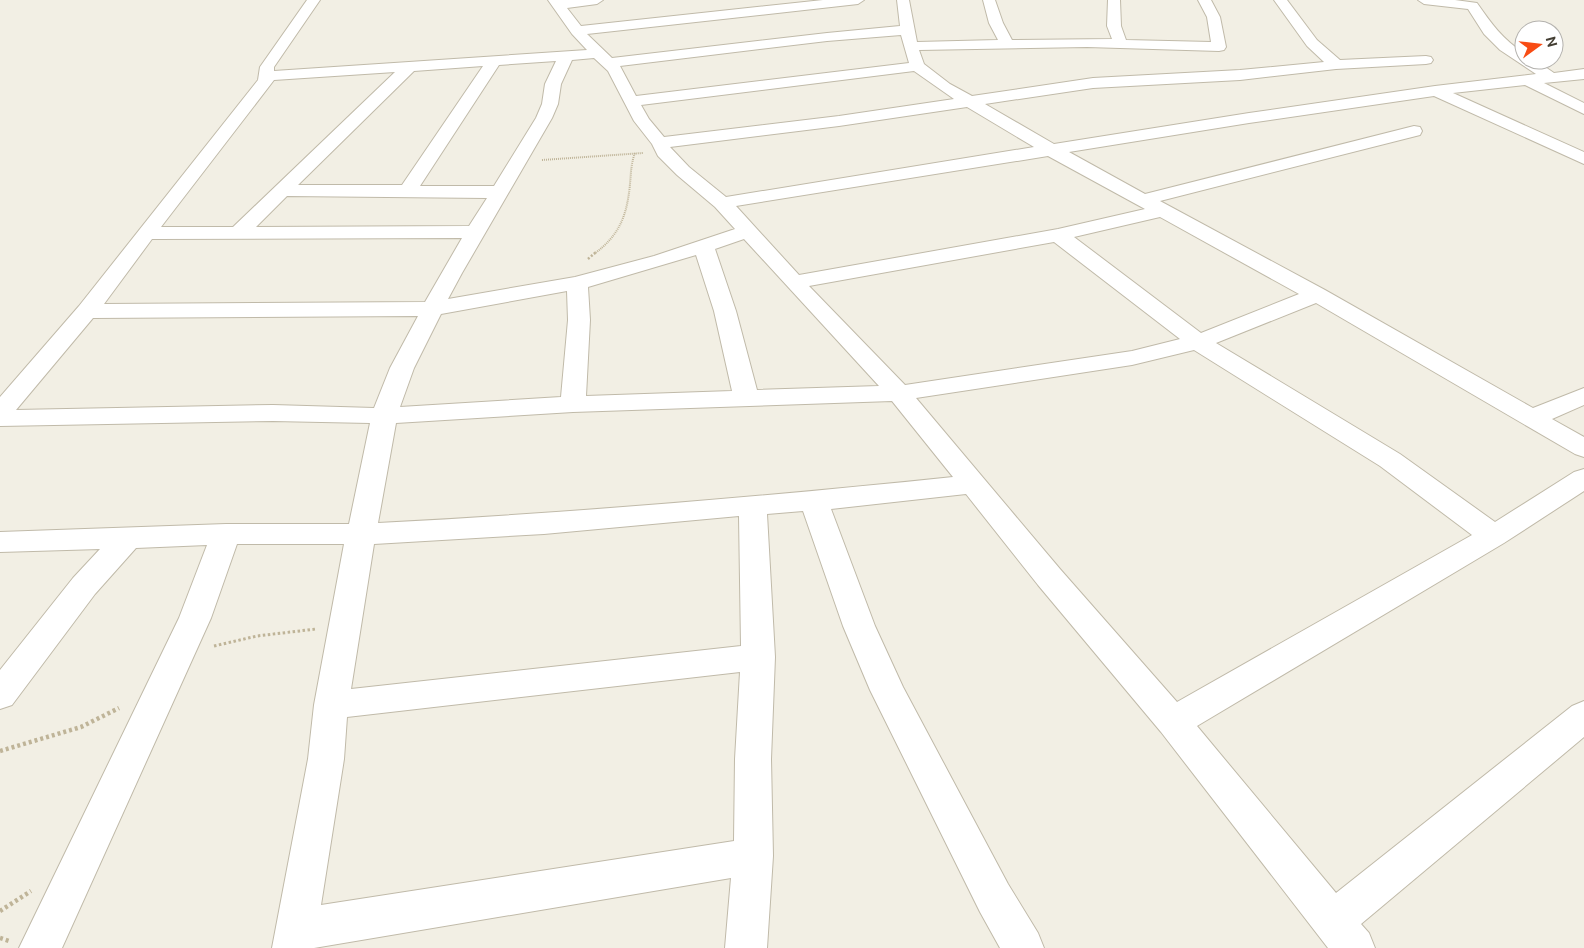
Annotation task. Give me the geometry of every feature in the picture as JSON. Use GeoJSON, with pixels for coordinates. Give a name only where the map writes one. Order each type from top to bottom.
{"type":"FeatureCollection","features":[{"type":"Feature","properties":{"kind":"street"},"geometry":{"type":"LineString","coordinates":[[0,413],[87,311],[260,89],[267,76],[266,68],[314,0]]}},
{"type":"Feature","properties":{"kind":"street"},"geometry":{"type":"LineString","coordinates":[[597,0],[556,2],[572,43],[603,58],[633,101],[642,121],[683,172],[722,204],[898,393],[1050,577],[1174,722],[1343,935],[1584,716]]}},
{"type":"Feature","properties":{"kind":"street"},"geometry":{"type":"LineString","coordinates":[[267,76],[494,61],[572,43],[858,0]]}},
{"type":"Feature","properties":{"kind":"street"},"geometry":{"type":"LineString","coordinates":[[903,0],[909,38],[918,66],[968,102],[1053,151],[1317,295],[1584,448]]}},
{"type":"Feature","properties":{"kind":"street"},"geometry":{"type":"LineString","coordinates":[[989,0],[996,23],[1008,44]]}},
{"type":"Feature","properties":{"kind":"street"},"geometry":{"type":"LineString","coordinates":[[1114,0],[1114,26],[1120,44]]}},
{"type":"Feature","properties":{"kind":"street"},"geometry":{"type":"LineString","coordinates":[[1204,0],[1216,21],[1219,47],[1240,75]]}},
{"type":"Feature","properties":{"kind":"street"},"geometry":{"type":"LineString","coordinates":[[1280,0],[1312,43],[1336,65]]}},
{"type":"Feature","properties":{"kind":"street"},"geometry":{"type":"LineString","coordinates":[[1424,0],[1470,3],[1489,31],[1505,48],[1549,76]]}},
{"type":"Feature","properties":{"kind":"street"},"geometry":{"type":"LineString","coordinates":[[603,58],[909,38],[1008,44],[1120,44],[1219,47]]}},
{"type":"Feature","properties":{"kind":"street"},"geometry":{"type":"LineString","coordinates":[[572,43],[553,84],[548,111],[432,309],[402,368],[384,416],[331,705],[326,759],[295,939],[753,856]]}},
{"type":"Feature","properties":{"kind":"street"},"geometry":{"type":"LineString","coordinates":[[662,148],[968,102],[1027,91],[1093,83],[1240,75],[1336,65],[1426,60]]}},
{"type":"Feature","properties":{"kind":"street"},"geometry":{"type":"LineString","coordinates":[[408,190],[494,61]]}},
{"type":"Feature","properties":{"kind":"street"},"geometry":{"type":"LineString","coordinates":[[239,232],[410,66]]}},
{"type":"Feature","properties":{"kind":"street"},"geometry":{"type":"LineString","coordinates":[[633,101],[918,66]]}},
{"type":"Feature","properties":{"kind":"street"},"geometry":{"type":"LineString","coordinates":[[722,204],[1249,118],[1525,79],[1584,74]]}},
{"type":"Feature","properties":{"kind":"street"},"geometry":{"type":"LineString","coordinates":[[1525,79],[1584,110]]}},
{"type":"Feature","properties":{"kind":"street"},"geometry":{"type":"LineString","coordinates":[[1435,91],[1584,159]]}},
{"type":"Feature","properties":{"kind":"street"},"geometry":{"type":"LineString","coordinates":[[794,282],[1058,235],[1414,131]]}},
{"type":"Feature","properties":{"kind":"street"},"geometry":{"type":"LineString","coordinates":[[282,190],[501,192]]}},
{"type":"Feature","properties":{"kind":"street"},"geometry":{"type":"LineString","coordinates":[[87,311],[432,309],[577,283],[704,247],[747,231]]}},
{"type":"Feature","properties":{"kind":"street"},"geometry":{"type":"LineString","coordinates":[[146,233],[476,232]]}},
{"type":"Feature","properties":{"kind":"street"},"geometry":{"type":"LineString","coordinates":[[1058,235],[1198,342],[1390,460],[1494,536]]}},
{"type":"Feature","properties":{"kind":"street"},"geometry":{"type":"LineString","coordinates":[[704,247],[725,311],[746,398]]}},
{"type":"Feature","properties":{"kind":"street"},"geometry":{"type":"LineString","coordinates":[[574,404],[580,320],[577,283]]}},
{"type":"Feature","properties":{"kind":"street"},"geometry":{"type":"LineString","coordinates":[[0,418],[272,414],[384,416],[574,404],[898,393],[1132,358],[1198,342],[1317,295]]}},
{"type":"Feature","properties":{"kind":"street"},"geometry":{"type":"LineString","coordinates":[[1531,418],[1584,396]]}},
{"type":"Feature","properties":{"kind":"street"},"geometry":{"type":"LineString","coordinates":[[1174,722],[1494,536],[1584,478]]}},
{"type":"Feature","properties":{"kind":"street"},"geometry":{"type":"LineString","coordinates":[[0,542],[226,534],[361,534],[544,524],[814,501],[974,484]]}},
{"type":"Feature","properties":{"kind":"street"},"geometry":{"type":"LineString","coordinates":[[814,501],[859,626],[887,690],[994,898],[1023,948]]}},
{"type":"Feature","properties":{"kind":"street"},"geometry":{"type":"LineString","coordinates":[[746,948],[753,856],[758,657],[755,532],[752,505]]}},
{"type":"Feature","properties":{"kind":"street"},"geometry":{"type":"LineString","coordinates":[[40,948],[195,618],[226,534]]}},
{"type":"Feature","properties":{"kind":"street"},"geometry":{"type":"LineString","coordinates":[[0,695],[78,594],[128,538]]}},
{"type":"Feature","properties":{"kind":"street"},"geometry":{"type":"LineString","coordinates":[[331,705],[758,657]]}},
{"type":"Feature","properties":{"kind":"path"},"geometry":{"type":"LineString","coordinates":[[519,161],[635,154],[662,148]]}},
{"type":"Feature","properties":{"kind":"path"},"geometry":{"type":"LineString","coordinates":[[577,283],[584,263],[591,255],[607,244],[618,231],[625,216],[632,160],[635,154]]}}]}
